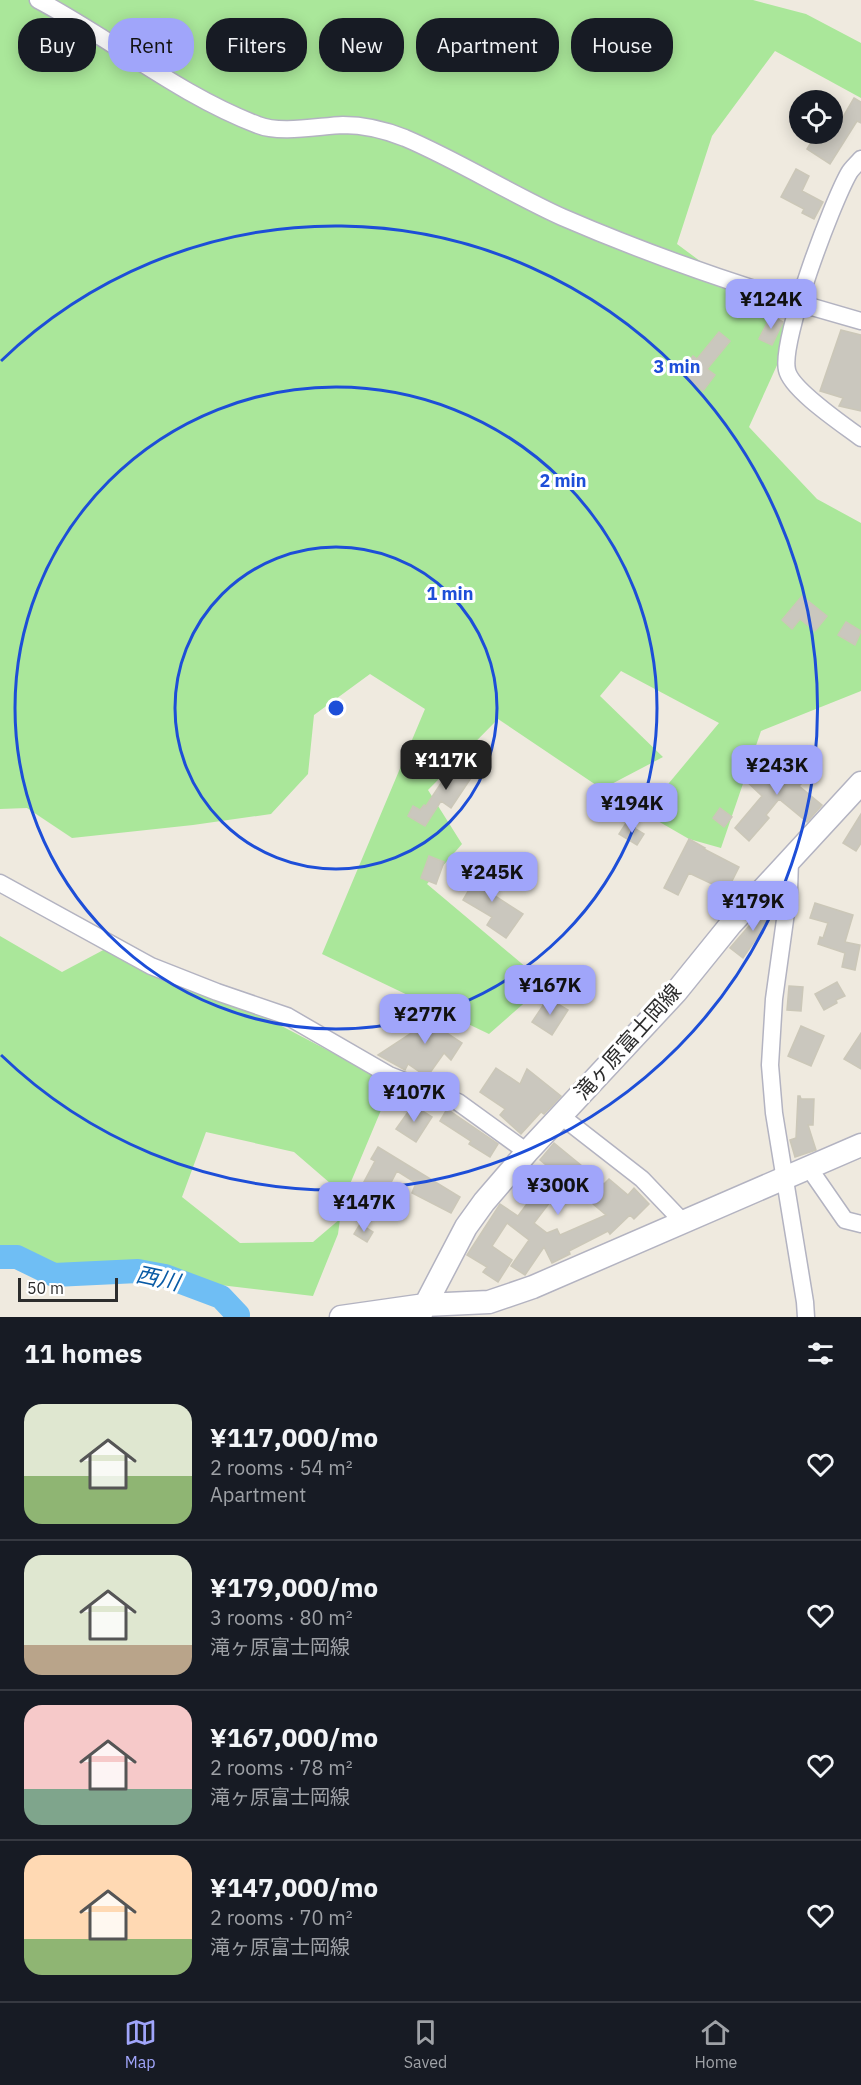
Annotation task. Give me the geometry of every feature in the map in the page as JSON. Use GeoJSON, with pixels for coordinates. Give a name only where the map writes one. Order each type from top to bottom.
{"type":"FeatureCollection","features":[{"type":"Feature","properties":{"kind":"main road","name":"滝ヶ原富士岡線"},"geometry":{"type":"LineString","coordinates":[[422,1311],[466,1227],[484,1202],[527,1152],[676,992],[731,924],[861,783]]}},
{"type":"Feature","properties":{"kind":"main road"},"geometry":{"type":"LineString","coordinates":[[341,1317],[422,1311],[489,1302],[532,1287],[861,1145]]}},
{"type":"Feature","properties":{"kind":"street"},"geometry":{"type":"LineString","coordinates":[[38,0],[188,92],[260,126],[279,129],[346,125],[373,127],[405,138],[560,216],[635,248],[799,304],[861,321]]}},
{"type":"Feature","properties":{"kind":"street"},"geometry":{"type":"LineString","coordinates":[[861,159],[850,172],[825,226],[799,304],[788,351],[787,371],[803,393],[861,438]]}},
{"type":"Feature","properties":{"kind":"street"},"geometry":{"type":"LineString","coordinates":[[790,860],[789,891],[774,999],[770,1065],[774,1113],[806,1317]]}},
{"type":"Feature","properties":{"kind":"street"},"geometry":{"type":"LineString","coordinates":[[0,883],[151,966],[287,1016],[389,1076],[458,1102],[527,1152]]}},
{"type":"Feature","properties":{"kind":"street"},"geometry":{"type":"LineString","coordinates":[[561,1116],[642,1179],[683,1222]]}},
{"type":"Feature","properties":{"kind":"street"},"geometry":{"type":"LineString","coordinates":[[809,1168],[845,1220],[861,1224]]}},
{"type":"Feature","properties":{"kind":"green space"},"geometry":{"type":"Polygon","coordinates":[[[0,0],[753,0],[806,14],[861,43],[861,98],[775,51],[712,136],[677,244],[793,330],[749,427],[817,499],[861,523],[861,691],[761,731],[721,848],[689,839],[644,813],[719,723],[621,671],[600,696],[663,757],[602,789],[498,719],[428,790],[462,844],[427,884],[546,984],[489,1034],[322,954],[425,709],[370,674],[314,715],[308,774],[271,814],[72,838],[27,808],[0,809],[0,0]]]}},
{"type":"Feature","properties":{"kind":"green space"},"geometry":{"type":"Polygon","coordinates":[[[0,936],[62,972],[109,947],[274,1022],[392,1084],[345,1196],[294,1152],[206,1132],[182,1197],[240,1243],[313,1242],[340,1219],[338,1234],[313,1296],[77,1268],[0,1256],[0,936]]]}},
{"type":"Feature","properties":{"kind":"building"},"geometry":{"type":"Polygon","coordinates":[[[854,98],[861,102],[861,123],[857,121],[843,143],[843,117],[854,98]]]}},
{"type":"Feature","properties":{"kind":"building"},"geometry":{"type":"Polygon","coordinates":[[[810,144],[843,144],[830,164],[807,149],[810,144]]]}},
{"type":"Feature","properties":{"kind":"building"},"geometry":{"type":"Polygon","coordinates":[[[796,169],[809,176],[802,191],[823,202],[814,219],[802,213],[804,209],[781,197],[796,169]]]}},
{"type":"Feature","properties":{"kind":"building"},"geometry":{"type":"Polygon","coordinates":[[[771,315],[783,322],[772,345],[759,339],[771,315]]]}},
{"type":"Feature","properties":{"kind":"building"},"geometry":{"type":"Polygon","coordinates":[[[841,330],[861,335],[861,411],[839,406],[843,398],[820,391],[841,330]]]}},
{"type":"Feature","properties":{"kind":"building"},"geometry":{"type":"Polygon","coordinates":[[[719,332],[730,341],[707,369],[715,375],[703,391],[681,371],[693,356],[697,359],[719,332]]]}},
{"type":"Feature","properties":{"kind":"building"},"geometry":{"type":"Polygon","coordinates":[[[802,596],[827,616],[815,631],[800,619],[792,629],[782,620],[802,596]]]}},
{"type":"Feature","properties":{"kind":"building"},"geometry":{"type":"Polygon","coordinates":[[[846,622],[861,631],[855,645],[838,635],[846,622]]]}},
{"type":"Feature","properties":{"kind":"building"},"geometry":{"type":"Polygon","coordinates":[[[459,756],[477,769],[451,808],[441,801],[425,826],[408,816],[413,806],[420,810],[424,805],[426,806],[459,756]]]}},
{"type":"Feature","properties":{"kind":"building"},"geometry":{"type":"Polygon","coordinates":[[[759,761],[778,778],[793,761],[809,776],[799,786],[822,805],[807,822],[779,799],[766,815],[769,818],[749,841],[735,828],[762,796],[743,778],[759,761]]]}},
{"type":"Feature","properties":{"kind":"building"},"geometry":{"type":"Polygon","coordinates":[[[720,808],[732,817],[724,827],[713,818],[720,808]]]}},
{"type":"Feature","properties":{"kind":"building"},"geometry":{"type":"Polygon","coordinates":[[[861,814],[861,843],[856,851],[843,843],[861,814]]]}},
{"type":"Feature","properties":{"kind":"building"},"geometry":{"type":"Polygon","coordinates":[[[626,823],[644,834],[637,845],[619,834],[626,823]]]}},
{"type":"Feature","properties":{"kind":"building"},"geometry":{"type":"Polygon","coordinates":[[[689,839],[739,867],[727,891],[689,873],[678,895],[664,888],[689,839]]]}},
{"type":"Feature","properties":{"kind":"building"},"geometry":{"type":"Polygon","coordinates":[[[429,856],[444,862],[436,884],[421,878],[429,856]]]}},
{"type":"Feature","properties":{"kind":"building"},"geometry":{"type":"Polygon","coordinates":[[[481,869],[503,882],[495,896],[523,914],[506,938],[487,925],[492,917],[463,900],[481,869]]]}},
{"type":"Feature","properties":{"kind":"building"},"geometry":{"type":"Polygon","coordinates":[[[769,903],[776,910],[743,958],[730,948],[769,903]]]}},
{"type":"Feature","properties":{"kind":"building"},"geometry":{"type":"Polygon","coordinates":[[[815,903],[853,915],[845,942],[860,945],[855,970],[842,967],[845,953],[818,944],[820,937],[823,938],[828,923],[810,918],[815,903]]]}},
{"type":"Feature","properties":{"kind":"building"},"geometry":{"type":"Polygon","coordinates":[[[837,982],[845,996],[824,1010],[815,994],[837,982]]]}},
{"type":"Feature","properties":{"kind":"building"},"geometry":{"type":"Polygon","coordinates":[[[789,986],[803,987],[801,1011],[787,1010],[789,986]]]}},
{"type":"Feature","properties":{"kind":"building"},"geometry":{"type":"Polygon","coordinates":[[[548,998],[568,1010],[552,1035],[532,1022],[548,998]]]}},
{"type":"Feature","properties":{"kind":"building"},"geometry":{"type":"Polygon","coordinates":[[[439,1003],[453,1011],[442,1030],[462,1043],[451,1060],[444,1053],[427,1077],[408,1064],[405,1070],[378,1055],[416,1030],[423,1029],[439,1003]]]}},
{"type":"Feature","properties":{"kind":"building"},"geometry":{"type":"Polygon","coordinates":[[[801,1026],[824,1036],[811,1066],[788,1056],[801,1026]]]}},
{"type":"Feature","properties":{"kind":"building"},"geometry":{"type":"Polygon","coordinates":[[[861,1033],[861,1069],[844,1059],[861,1033]]]}},
{"type":"Feature","properties":{"kind":"building"},"geometry":{"type":"Polygon","coordinates":[[[496,1068],[520,1084],[527,1069],[561,1096],[544,1114],[541,1112],[521,1134],[500,1115],[505,1109],[480,1092],[496,1068]]]}},
{"type":"Feature","properties":{"kind":"building"},"geometry":{"type":"Polygon","coordinates":[[[798,1096],[801,1099],[814,1099],[813,1125],[808,1125],[816,1150],[795,1157],[790,1140],[796,1138],[798,1096]]]}},
{"type":"Feature","properties":{"kind":"building"},"geometry":{"type":"Polygon","coordinates":[[[413,1105],[432,1117],[416,1142],[396,1129],[413,1105]]]}},
{"type":"Feature","properties":{"kind":"building"},"geometry":{"type":"Polygon","coordinates":[[[447,1109],[498,1144],[490,1157],[469,1144],[471,1141],[440,1121],[447,1109]]]}},
{"type":"Feature","properties":{"kind":"building"},"geometry":{"type":"Polygon","coordinates":[[[554,1143],[604,1184],[609,1179],[628,1195],[634,1188],[649,1204],[634,1219],[630,1215],[610,1234],[608,1231],[569,1251],[570,1254],[552,1263],[544,1247],[525,1275],[511,1266],[529,1240],[507,1223],[492,1246],[512,1260],[498,1282],[483,1272],[487,1267],[467,1255],[500,1204],[518,1216],[552,1170],[540,1160],[554,1143]],[[566,1181],[534,1223],[547,1233],[557,1229],[560,1235],[606,1215],[566,1181]]]}},
{"type":"Feature","properties":{"kind":"building"},"geometry":{"type":"Polygon","coordinates":[[[378,1147],[460,1197],[451,1213],[412,1193],[416,1183],[397,1171],[379,1206],[357,1195],[375,1161],[371,1159],[378,1147]]]}},
{"type":"Feature","properties":{"kind":"building"},"geometry":{"type":"Polygon","coordinates":[[[360,1224],[373,1232],[367,1242],[354,1234],[360,1224]]]}},
{"type":"Feature","properties":{"kind":"waterway","name":"西川"},"geometry":{"type":"LineString","coordinates":[[0,1257],[17,1257],[54,1275],[138,1271],[165,1276],[221,1297],[238,1315]]}}]}
